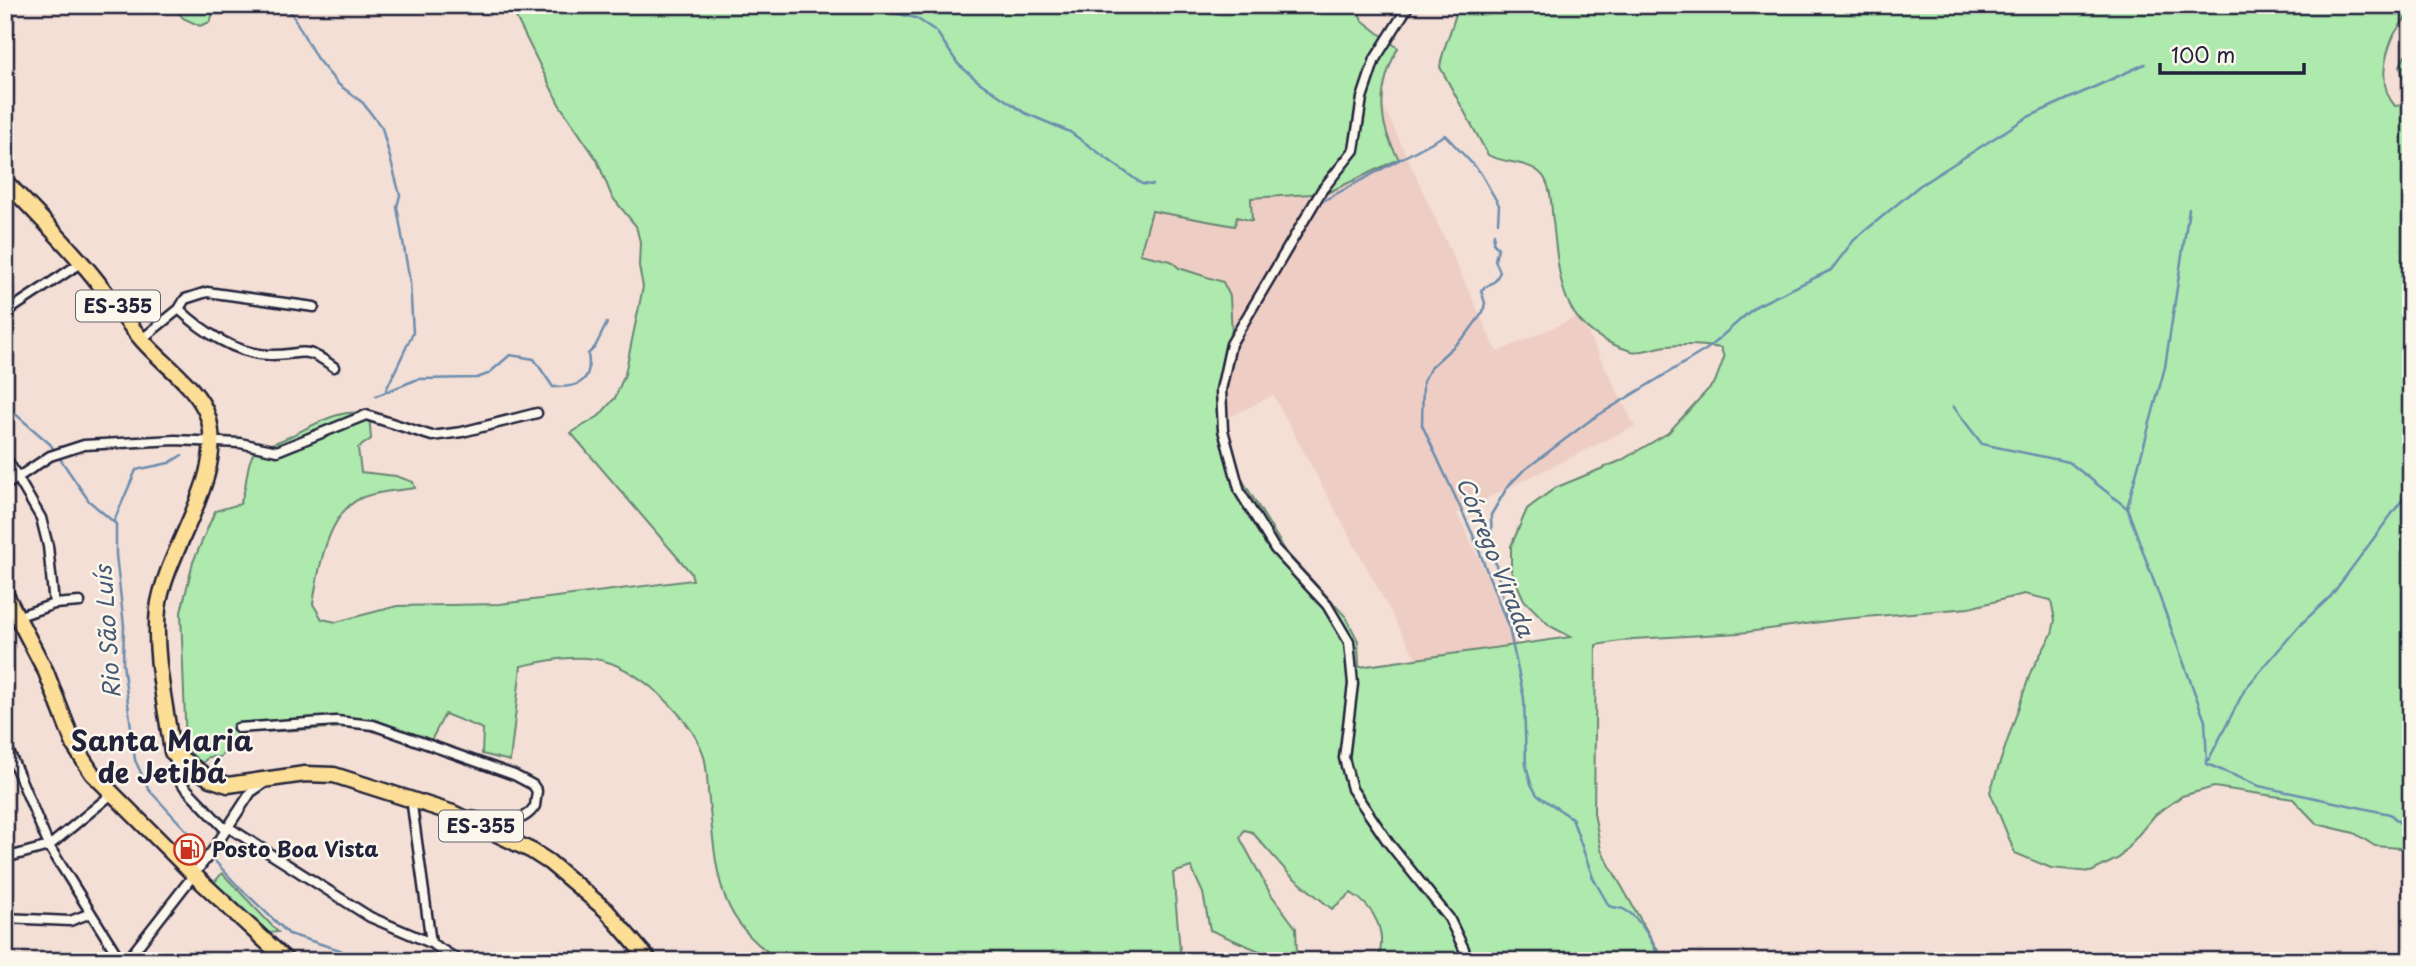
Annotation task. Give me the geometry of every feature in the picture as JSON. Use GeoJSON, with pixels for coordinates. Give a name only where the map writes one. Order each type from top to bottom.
{"type":"FeatureCollection","features":[{"type":"Feature","properties":{"kind":"main road","name":"ES-355"},"geometry":{"type":"LineString","coordinates":[[5,181],[82,262],[142,339],[191,391],[208,417],[210,442],[204,488],[176,552],[158,608],[158,633],[172,752],[210,779],[228,785],[305,774],[334,775],[453,813],[525,847],[548,862],[606,910],[650,961]]}},
{"type":"Feature","properties":{"kind":"main road"},"geometry":{"type":"LineString","coordinates":[[5,593],[20,617],[46,672],[75,747],[92,773],[198,869],[287,961]]}},
{"type":"Feature","properties":{"kind":"street"},"geometry":{"type":"LineString","coordinates":[[1409,5],[1375,59],[1362,98],[1354,150],[1322,190],[1231,344],[1221,390],[1223,430],[1240,492],[1275,549],[1327,605],[1349,642],[1353,684],[1344,758],[1352,789],[1380,832],[1449,918],[1464,949],[1466,961]]}},
{"type":"Feature","properties":{"kind":"street"},"geometry":{"type":"LineString","coordinates":[[5,313],[82,262]]}},
{"type":"Feature","properties":{"kind":"street"},"geometry":{"type":"LineString","coordinates":[[142,339],[179,309],[185,299],[206,292],[314,307]]}},
{"type":"Feature","properties":{"kind":"street"},"geometry":{"type":"LineString","coordinates":[[179,309],[202,329],[240,347],[269,355],[306,350],[334,368]]}},
{"type":"Feature","properties":{"kind":"street"},"geometry":{"type":"LineString","coordinates":[[5,486],[50,456],[69,448],[175,440],[240,443],[277,451],[366,415],[432,436],[462,432],[537,413]]}},
{"type":"Feature","properties":{"kind":"street"},"geometry":{"type":"LineString","coordinates":[[5,456],[41,517],[48,546],[54,604]]}},
{"type":"Feature","properties":{"kind":"street"},"geometry":{"type":"LineString","coordinates":[[5,621],[54,604],[80,602]]}},
{"type":"Feature","properties":{"kind":"street"},"geometry":{"type":"LineString","coordinates":[[238,728],[336,722],[373,725],[514,775],[533,785],[537,792],[535,807],[517,820],[501,821],[453,813]]}},
{"type":"Feature","properties":{"kind":"street"},"geometry":{"type":"LineString","coordinates":[[5,742],[49,846],[121,961]]}},
{"type":"Feature","properties":{"kind":"street"},"geometry":{"type":"LineString","coordinates":[[172,752],[181,783],[226,828],[370,918],[431,943],[460,961]]}},
{"type":"Feature","properties":{"kind":"street"},"geometry":{"type":"LineString","coordinates":[[141,961],[132,957],[214,850],[251,792],[272,779]]}},
{"type":"Feature","properties":{"kind":"street"},"geometry":{"type":"LineString","coordinates":[[5,858],[49,846],[112,793]]}},
{"type":"Feature","properties":{"kind":"street"},"geometry":{"type":"LineString","coordinates":[[411,798],[431,943]]}},
{"type":"Feature","properties":{"kind":"street"},"geometry":{"type":"LineString","coordinates":[[5,918],[70,921],[92,913]]}},
{"type":"Feature","properties":{"kind":"shaded area"},"geometry":{"type":"Polygon","coordinates":[[[1379,96],[1497,352],[1579,316],[1635,426],[1457,513],[1526,657],[1440,703],[1273,395],[1215,425],[1111,209],[1379,96]]]}},
{"type":"Feature","properties":{"kind":"green space"},"geometry":{"type":"Polygon","coordinates":[[[173,5],[216,5],[210,22],[200,26],[183,18],[173,5]]]}},
{"type":"Feature","properties":{"kind":"green space"},"geometry":{"type":"Polygon","coordinates":[[[510,5],[1356,5],[1362,20],[1398,48],[1386,76],[1382,104],[1386,131],[1399,159],[1327,193],[1251,198],[1252,221],[1237,217],[1235,226],[1152,211],[1140,254],[1171,261],[1179,268],[1223,282],[1230,296],[1232,334],[1223,386],[1227,426],[1238,473],[1286,552],[1346,617],[1358,641],[1359,667],[1571,637],[1550,626],[1524,600],[1511,571],[1511,546],[1527,509],[1555,488],[1620,461],[1668,433],[1715,382],[1724,358],[1721,348],[1701,346],[1674,345],[1631,351],[1590,331],[1577,317],[1562,284],[1550,194],[1545,179],[1527,166],[1488,155],[1440,67],[1458,5],[2411,5],[2390,44],[2384,71],[2386,90],[2395,106],[2410,104],[2400,66],[2411,43],[2411,849],[2375,846],[2354,833],[2317,824],[2293,799],[2214,787],[2182,796],[2155,815],[2119,858],[2091,872],[2051,868],[2015,853],[1990,792],[2031,671],[2052,634],[2055,620],[2051,600],[2024,594],[1969,608],[1842,619],[1740,633],[1633,639],[1596,645],[1594,813],[1601,850],[1664,961],[1378,961],[1380,931],[1373,914],[1360,899],[1351,893],[1332,909],[1289,874],[1252,832],[1244,830],[1240,838],[1270,893],[1296,928],[1297,958],[1278,959],[1210,930],[1203,893],[1191,867],[1173,873],[1181,961],[781,961],[743,929],[723,892],[714,850],[706,764],[696,739],[674,708],[643,681],[611,663],[595,659],[567,658],[521,666],[510,761],[482,754],[483,729],[445,714],[429,744],[362,726],[264,732],[254,721],[245,726],[220,757],[208,757],[201,765],[186,747],[181,612],[193,562],[215,511],[240,504],[250,461],[257,447],[285,439],[326,419],[354,412],[369,414],[371,439],[358,448],[361,472],[396,476],[413,482],[415,488],[361,498],[340,516],[321,560],[315,591],[313,604],[322,619],[336,622],[397,606],[500,604],[693,580],[691,573],[571,433],[599,416],[615,398],[625,374],[643,287],[639,266],[640,242],[636,226],[612,197],[597,160],[559,104],[510,5]]]}},
{"type":"Feature","properties":{"kind":"green space"},"geometry":{"type":"Polygon","coordinates":[[[222,873],[278,932],[269,933],[214,883],[222,873]]]}},
{"type":"Feature","properties":{"kind":"waterway"},"geometry":{"type":"LineString","coordinates":[[287,5],[317,59],[338,84],[363,103],[382,128],[400,195],[397,207],[410,282],[413,333],[386,390]]}},
{"type":"Feature","properties":{"kind":"waterway"},"geometry":{"type":"LineString","coordinates":[[862,5],[916,18],[936,31],[958,64],[979,82],[1025,113],[1070,132],[1142,184],[1153,185]]}},
{"type":"Feature","properties":{"kind":"waterway"},"geometry":{"type":"LineString","coordinates":[[1510,632],[1492,546],[1491,515],[1508,486],[1523,471],[1592,419],[1707,349],[1756,306],[1831,270],[1854,240],[1919,186],[2026,118],[2145,64]]}},
{"type":"Feature","properties":{"kind":"waterway"},"geometry":{"type":"LineString","coordinates":[[1323,201],[1445,135],[1480,172],[1499,205],[1498,222]]}},
{"type":"Feature","properties":{"kind":"waterway"},"geometry":{"type":"LineString","coordinates":[[2127,508],[2165,367],[2189,209]]}},
{"type":"Feature","properties":{"kind":"waterway","name":"Córrego Virada"},"geometry":{"type":"LineString","coordinates":[[1494,234],[1493,243],[1498,248],[1495,260],[1500,272],[1495,281],[1481,290],[1485,303],[1483,312],[1467,334],[1431,367],[1423,382],[1422,425],[1473,535],[1508,626]]}},
{"type":"Feature","properties":{"kind":"waterway"},"geometry":{"type":"LineString","coordinates":[[376,396],[418,379],[477,378],[488,374],[510,355],[534,359],[553,387],[570,386],[586,377],[588,354],[595,347],[607,323]]}},
{"type":"Feature","properties":{"kind":"waterway","name":"Rio São Luís"},"geometry":{"type":"LineString","coordinates":[[5,405],[50,444],[89,501],[116,524],[116,555],[124,626],[123,663],[135,760],[149,790],[238,886],[289,934],[340,950],[360,961]]}},
{"type":"Feature","properties":{"kind":"waterway"},"geometry":{"type":"LineString","coordinates":[[1953,406],[1982,444],[2069,462],[2127,508],[2205,721],[2207,764]]}},
{"type":"Feature","properties":{"kind":"waterway"},"geometry":{"type":"LineString","coordinates":[[114,521],[136,470],[169,463],[182,455]]}},
{"type":"Feature","properties":{"kind":"waterway"},"geometry":{"type":"LineString","coordinates":[[2208,761],[2245,689],[2300,625],[2331,596],[2411,488]]}},
{"type":"Feature","properties":{"kind":"waterway","name":"Córrego Virada"},"geometry":{"type":"LineString","coordinates":[[1510,633],[1524,698],[1526,765],[1531,784],[1537,795],[1572,818],[1593,878],[1609,906],[1623,909],[1642,925],[1660,961]]}},
{"type":"Feature","properties":{"kind":"waterway"},"geometry":{"type":"LineString","coordinates":[[2207,764],[2259,786],[2390,814],[2402,825],[2411,855]]}},
{"type":"Feature","properties":{"kind":"place","name":"Posto Boa Vista"},"geometry":{"type":"Point","coordinates":[189,850]}},
{"type":"Feature","properties":{"kind":"district","name":"Santa Maria de Jetibá"},"geometry":{"type":"Point","coordinates":[162,757]}}]}
